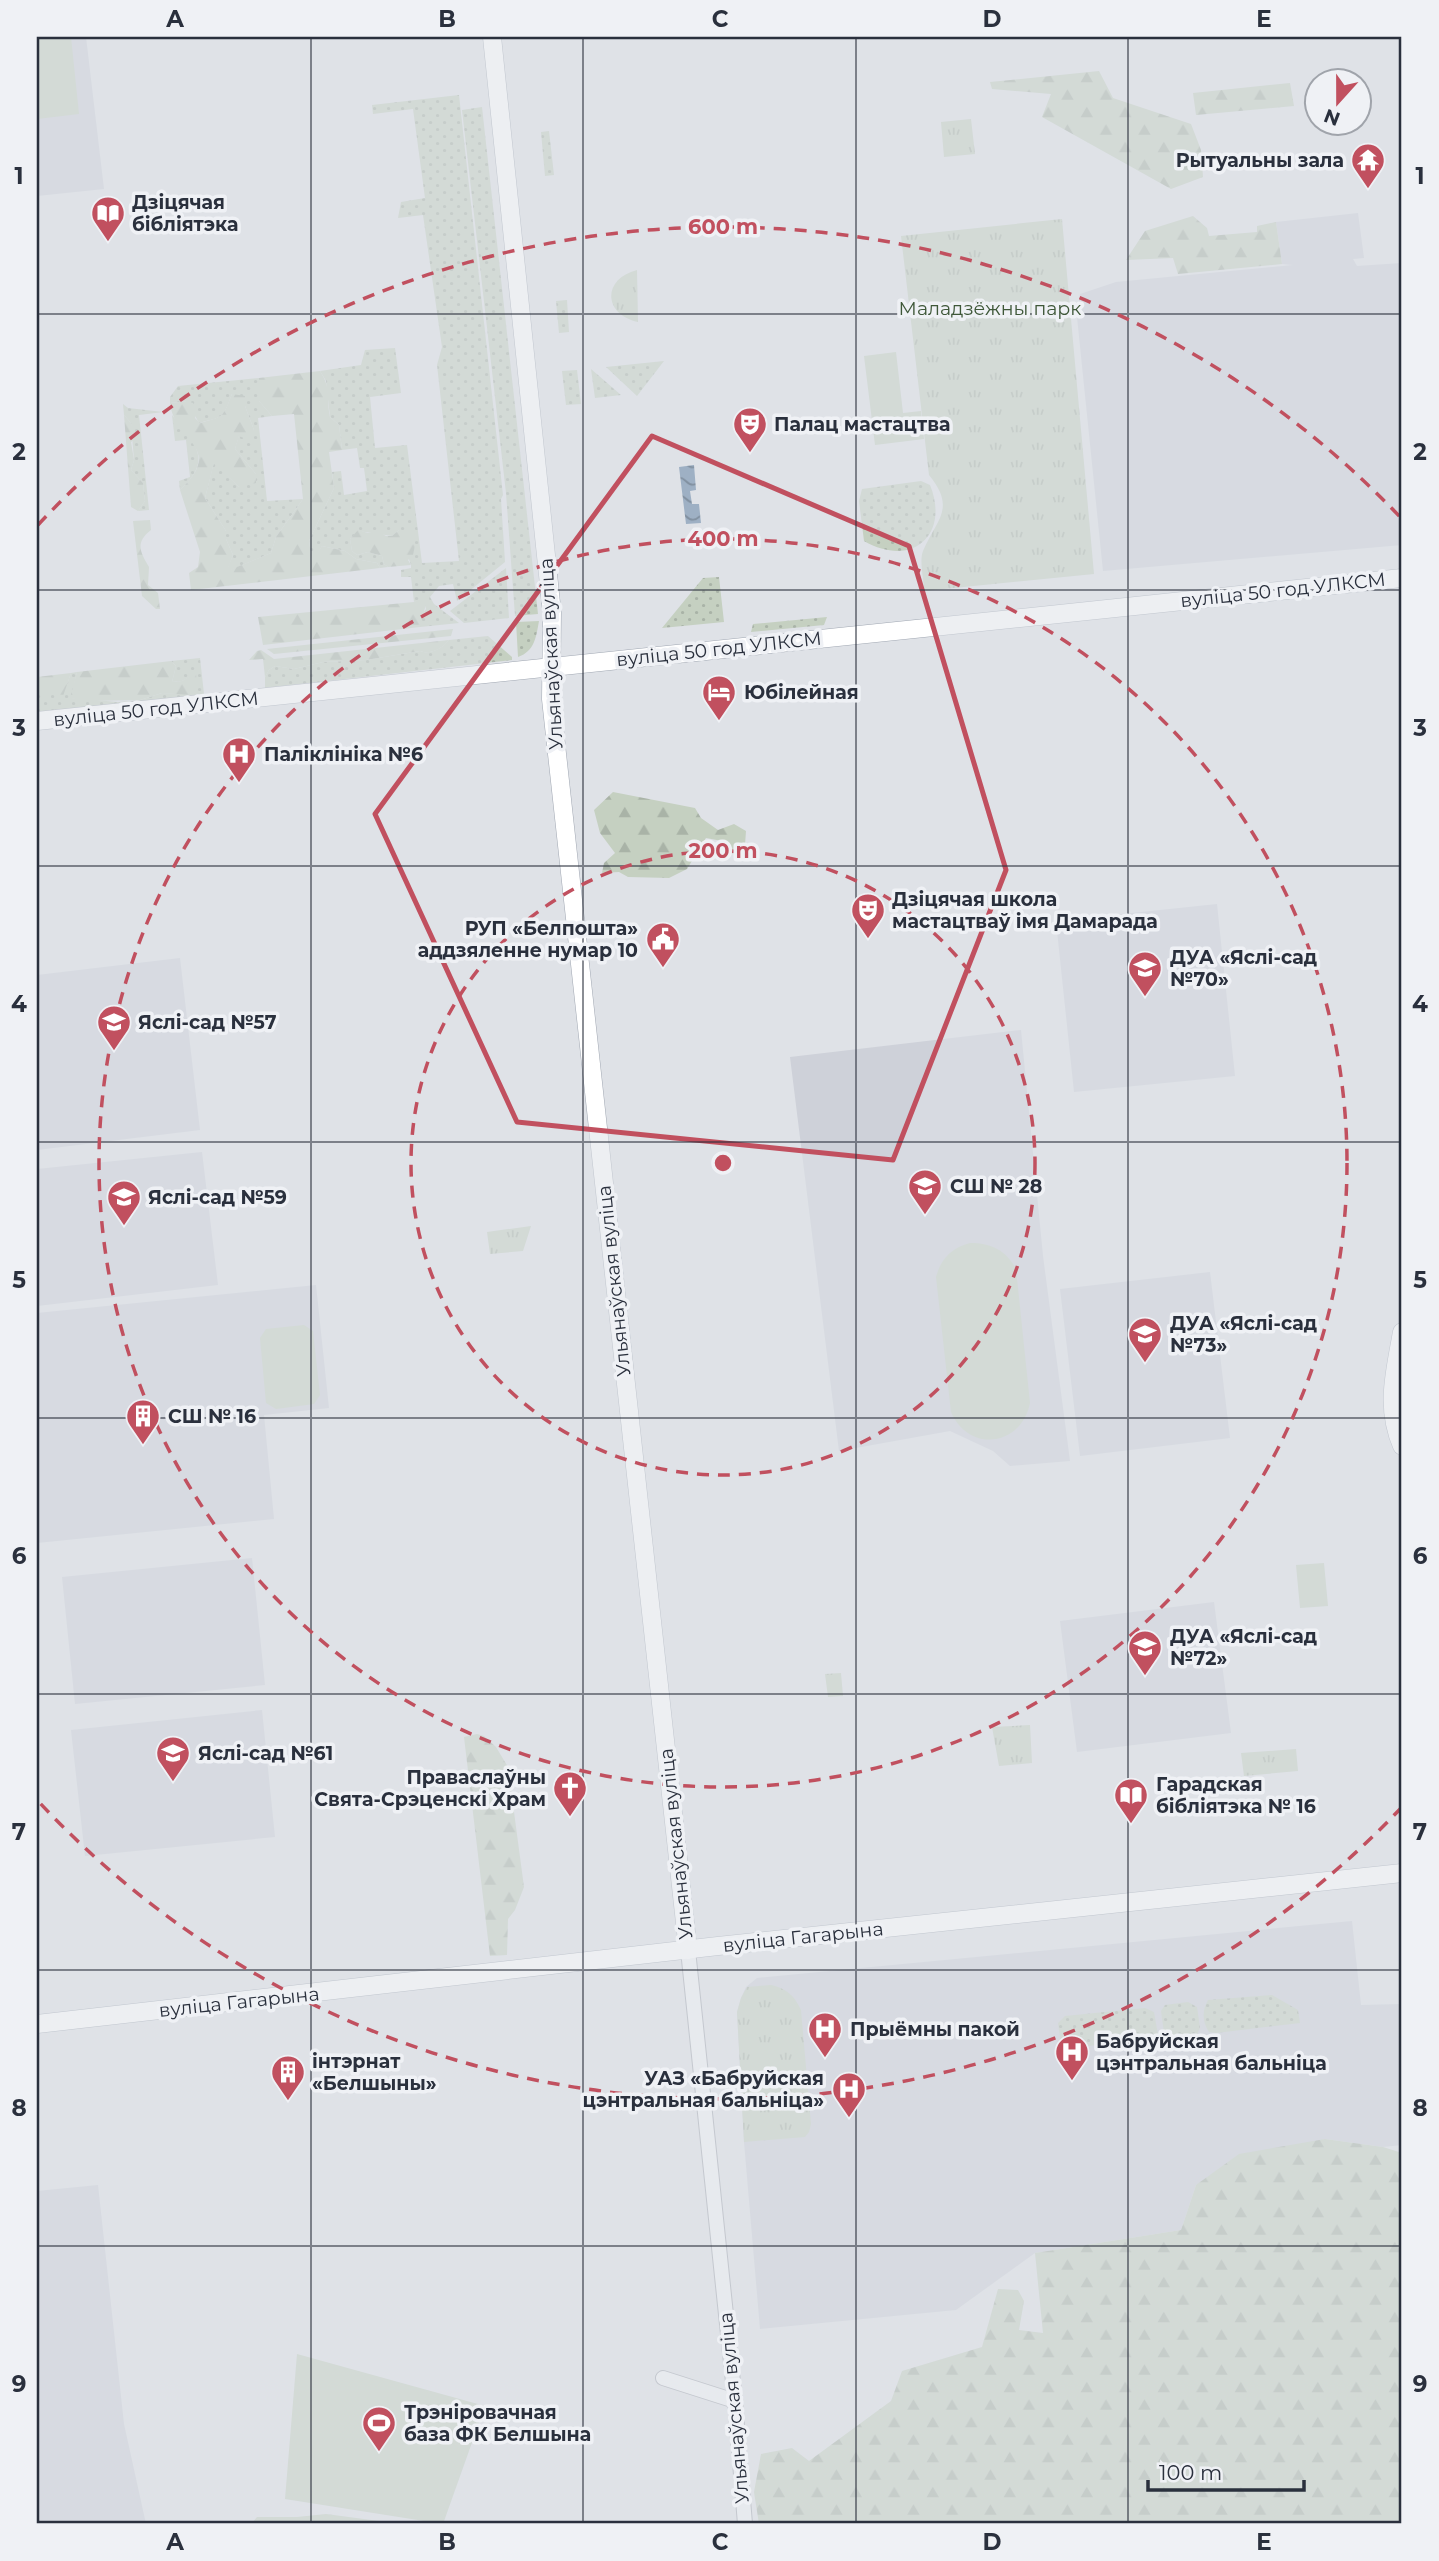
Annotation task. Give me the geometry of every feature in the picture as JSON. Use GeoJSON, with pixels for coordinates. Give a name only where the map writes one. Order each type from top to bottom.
{"type":"FeatureCollection","features":[{"type":"Feature","properties":{"kind":"main road","name":"Ульянаўская вуліца"},"geometry":{"type":"LineString","coordinates":[[492,37],[552,613],[551,699],[688,1950]]}},
{"type":"Feature","properties":{"kind":"main road","name":"вуліца 50 год УЛКСМ"},"geometry":{"type":"LineString","coordinates":[[37,721],[1402,578]]}},
{"type":"Feature","properties":{"kind":"main road"},"geometry":{"type":"LineString","coordinates":[[1402,1332],[1392,1410],[1392,1421],[1402,1446]]}},
{"type":"Feature","properties":{"kind":"main road","name":"вуліца Гагарына"},"geometry":{"type":"LineString","coordinates":[[37,2024],[1402,1873]]}},
{"type":"Feature","properties":{"kind":"street","name":"Ульянаўская вуліца"},"geometry":{"type":"LineString","coordinates":[[688,1950],[735,2401],[745,2524]]}},
{"type":"Feature","properties":{"kind":"street"},"geometry":{"type":"LineString","coordinates":[[663,2378],[735,2401]]}},
{"type":"Feature","properties":{"kind":"highlighted area"},"geometry":{"type":"Polygon","coordinates":[[[652,436],[909,546],[1006,870],[893,1160],[517,1122],[375,814],[652,436]]]}},
{"type":"Feature","properties":{"kind":"shaded area"},"geometry":{"type":"Polygon","coordinates":[[[37,37],[86,37],[104,189],[37,196],[37,37]]]}},
{"type":"Feature","properties":{"kind":"shaded area"},"geometry":{"type":"Polygon","coordinates":[[[1358,213],[1364,258],[1353,259],[1357,266],[1402,263],[1402,545],[1103,571],[1077,317],[1080,294],[1116,282],[1293,265],[1282,264],[1276,222],[1358,213]]]}},
{"type":"Feature","properties":{"kind":"shaded area","name":"ДУА «Яслі-сад №70»"},"geometry":{"type":"Polygon","coordinates":[[[1217,904],[1235,1076],[1074,1092],[1056,921],[1217,904]]]}},
{"type":"Feature","properties":{"kind":"shaded area","name":"Яслі-сад №57"},"geometry":{"type":"Polygon","coordinates":[[[180,958],[200,1130],[37,1150],[37,975],[180,958]]]}},
{"type":"Feature","properties":{"kind":"shaded area","name":"СШ № 28"},"geometry":{"type":"Polygon","coordinates":[[[1021,1030],[1043,1256],[1070,1461],[1010,1466],[993,1451],[950,1431],[839,1451],[790,1057],[1021,1030]]]}},
{"type":"Feature","properties":{"kind":"shaded area","name":"Яслі-сад №59"},"geometry":{"type":"Polygon","coordinates":[[[202,1152],[218,1285],[37,1306],[37,1169],[202,1152]]]}},
{"type":"Feature","properties":{"kind":"shaded area","name":"ДУА «Яслі-сад №73»"},"geometry":{"type":"Polygon","coordinates":[[[1210,1272],[1230,1438],[1080,1456],[1060,1289],[1210,1272]]]}},
{"type":"Feature","properties":{"kind":"shaded area"},"geometry":{"type":"Polygon","coordinates":[[[316,1285],[329,1408],[264,1415],[274,1519],[37,1543],[37,1313],[316,1285]]]}},
{"type":"Feature","properties":{"kind":"shaded area"},"geometry":{"type":"Polygon","coordinates":[[[252,1558],[265,1685],[75,1704],[62,1577],[252,1558]]]}},
{"type":"Feature","properties":{"kind":"shaded area","name":"ДУА «Яслі-сад №72»"},"geometry":{"type":"Polygon","coordinates":[[[1214,1602],[1231,1733],[1077,1752],[1060,1621],[1214,1602]]]}},
{"type":"Feature","properties":{"kind":"shaded area","name":"Яслі-сад №61"},"geometry":{"type":"Polygon","coordinates":[[[262,1710],[275,1837],[85,1856],[71,1730],[262,1710]]]}},
{"type":"Feature","properties":{"kind":"shaded area","name":"Бабруйская цэнтральная бальніца"},"geometry":{"type":"Polygon","coordinates":[[[1352,1921],[1361,2005],[1402,2004],[1402,2145],[1383,2147],[1325,2139],[1196,2185],[1181,2230],[1035,2253],[956,2310],[760,2329],[744,2142],[737,2012],[746,1987],[757,1978],[1352,1921]]]}},
{"type":"Feature","properties":{"kind":"shaded area"},"geometry":{"type":"Polygon","coordinates":[[[98,2185],[124,2424],[146,2524],[37,2524],[37,2191],[98,2185]]]}},
{"type":"Feature","properties":{"kind":"green space"},"geometry":{"type":"Polygon","coordinates":[[[37,37],[71,37],[79,114],[37,119],[37,37]]]}},
{"type":"Feature","properties":{"kind":"green space"},"geometry":{"type":"Polygon","coordinates":[[[1099,71],[1113,98],[1191,124],[1201,150],[1203,177],[1171,189],[1042,117],[1051,94],[992,89],[990,82],[1099,71]]]}},
{"type":"Feature","properties":{"kind":"green space"},"geometry":{"type":"Polygon","coordinates":[[[1290,83],[1294,106],[1196,115],[1193,93],[1290,83]]]}},
{"type":"Feature","properties":{"kind":"green space"},"geometry":{"type":"Polygon","coordinates":[[[459,95],[503,495],[501,499],[505,562],[457,601],[453,584],[439,586],[430,597],[434,604],[459,623],[420,627],[420,617],[426,609],[423,598],[414,602],[411,577],[401,577],[401,570],[411,568],[411,565],[399,530],[392,536],[358,531],[350,539],[352,551],[357,555],[368,552],[382,556],[388,567],[380,568],[377,563],[356,559],[345,551],[322,546],[312,563],[309,541],[334,488],[332,472],[341,471],[344,495],[367,491],[364,468],[360,468],[357,448],[342,450],[339,425],[330,417],[326,381],[320,371],[361,365],[365,350],[395,348],[401,393],[370,397],[375,448],[407,445],[422,563],[459,561],[437,365],[442,347],[423,215],[398,218],[401,202],[425,198],[413,109],[373,114],[372,105],[459,95]]]}},
{"type":"Feature","properties":{"kind":"green space"},"geometry":{"type":"Polygon","coordinates":[[[482,107],[538,614],[515,616],[506,493],[462,110],[482,107]]]}},
{"type":"Feature","properties":{"kind":"green space"},"geometry":{"type":"Polygon","coordinates":[[[971,119],[975,154],[944,157],[941,122],[971,119]]]}},
{"type":"Feature","properties":{"kind":"green space"},"geometry":{"type":"Polygon","coordinates":[[[549,131],[554,175],[545,176],[541,132],[549,131]]]}},
{"type":"Feature","properties":{"kind":"green space"},"geometry":{"type":"Polygon","coordinates":[[[1193,216],[1207,228],[1209,236],[1257,232],[1257,226],[1276,222],[1282,264],[1178,274],[1173,258],[1126,260],[1145,231],[1193,216]]]}},
{"type":"Feature","properties":{"kind":"green space","name":"Маладзёжны парк"},"geometry":{"type":"Polygon","coordinates":[[[1062,219],[1094,574],[924,591],[922,555],[943,506],[942,497],[929,475],[901,236],[1062,219]]]}},
{"type":"Feature","properties":{"kind":"green space"},"geometry":{"type":"Polygon","coordinates":[[[637,270],[638,322],[618,312],[611,296],[617,281],[637,270]]]}},
{"type":"Feature","properties":{"kind":"green space"},"geometry":{"type":"Polygon","coordinates":[[[567,300],[569,332],[559,333],[556,301],[567,300]]]}},
{"type":"Feature","properties":{"kind":"green space"},"geometry":{"type":"Polygon","coordinates":[[[896,352],[903,413],[921,411],[924,439],[875,445],[864,356],[896,352]]]}},
{"type":"Feature","properties":{"kind":"green space"},"geometry":{"type":"Polygon","coordinates":[[[664,361],[637,396],[606,367],[664,361]]]}},
{"type":"Feature","properties":{"kind":"green space"},"geometry":{"type":"Polygon","coordinates":[[[591,369],[621,395],[595,398],[591,369]]]}},
{"type":"Feature","properties":{"kind":"green space"},"geometry":{"type":"Polygon","coordinates":[[[577,370],[581,404],[566,405],[562,371],[577,370]]]}},
{"type":"Feature","properties":{"kind":"green space"},"geometry":{"type":"Polygon","coordinates":[[[320,371],[327,389],[330,417],[339,425],[342,450],[329,452],[334,488],[309,541],[312,561],[322,546],[345,551],[356,559],[377,563],[380,568],[191,590],[189,573],[198,567],[200,552],[180,490],[193,476],[198,464],[198,454],[173,416],[170,403],[193,403],[197,412],[195,418],[200,423],[221,415],[232,394],[245,396],[245,406],[254,430],[246,439],[239,436],[235,449],[256,474],[256,483],[239,487],[214,463],[205,498],[226,531],[226,539],[233,555],[227,571],[271,553],[276,537],[303,499],[294,414],[272,416],[259,401],[259,378],[320,371]]]}},
{"type":"Feature","properties":{"kind":"green space"},"geometry":{"type":"Polygon","coordinates":[[[259,378],[259,401],[272,416],[258,418],[267,501],[303,499],[276,537],[271,553],[226,572],[233,555],[226,539],[226,531],[205,498],[214,462],[239,487],[256,474],[235,449],[239,435],[254,430],[245,406],[232,394],[221,416],[199,423],[187,401],[170,403],[170,397],[178,386],[259,378]]]}},
{"type":"Feature","properties":{"kind":"green space"},"geometry":{"type":"Polygon","coordinates":[[[123,404],[128,408],[163,412],[139,415],[149,510],[138,511],[145,501],[143,483],[131,470],[134,460],[131,423],[124,415],[123,404]]]}},
{"type":"Feature","properties":{"kind":"green space"},"geometry":{"type":"Polygon","coordinates":[[[124,415],[131,423],[135,439],[131,442],[134,460],[131,470],[143,483],[145,501],[138,511],[131,507],[124,415]]]}},
{"type":"Feature","properties":{"kind":"green space"},"geometry":{"type":"Polygon","coordinates":[[[172,415],[194,443],[198,460],[190,479],[180,490],[179,481],[190,477],[186,440],[175,441],[172,415]]]}},
{"type":"Feature","properties":{"kind":"green space"},"geometry":{"type":"Polygon","coordinates":[[[921,481],[930,485],[935,503],[931,532],[923,542],[912,549],[898,551],[882,549],[864,541],[859,501],[862,489],[921,481]]]}},
{"type":"Feature","properties":{"kind":"green space"},"geometry":{"type":"Polygon","coordinates":[[[150,520],[151,530],[142,539],[141,548],[149,567],[148,585],[158,593],[160,609],[156,609],[142,596],[133,521],[150,520]]]}},
{"type":"Feature","properties":{"kind":"green space"},"geometry":{"type":"Polygon","coordinates":[[[358,530],[379,532],[386,536],[392,536],[399,530],[412,534],[415,545],[413,555],[408,560],[411,565],[388,567],[382,556],[368,552],[357,555],[352,551],[350,539],[358,530]]]}},
{"type":"Feature","properties":{"kind":"green space"},"geometry":{"type":"Polygon","coordinates":[[[506,568],[509,618],[464,623],[450,611],[506,568]]]}},
{"type":"Feature","properties":{"kind":"green space"},"geometry":{"type":"Polygon","coordinates":[[[719,577],[724,622],[662,628],[703,578],[719,577]]]}},
{"type":"Feature","properties":{"kind":"green space"},"geometry":{"type":"Polygon","coordinates":[[[423,597],[426,605],[420,627],[263,645],[258,617],[414,602],[423,597]]]}},
{"type":"Feature","properties":{"kind":"green space"},"geometry":{"type":"Polygon","coordinates":[[[827,617],[824,625],[751,632],[753,624],[827,617]]]}},
{"type":"Feature","properties":{"kind":"green space"},"geometry":{"type":"Polygon","coordinates":[[[539,621],[536,638],[531,647],[518,657],[516,622],[539,621]]]}},
{"type":"Feature","properties":{"kind":"green space"},"geometry":{"type":"Polygon","coordinates":[[[453,629],[451,636],[274,654],[267,649],[453,629]]]}},
{"type":"Feature","properties":{"kind":"green space"},"geometry":{"type":"Polygon","coordinates":[[[488,636],[512,657],[512,660],[265,688],[265,677],[275,666],[294,669],[323,662],[428,652],[440,648],[449,640],[488,636]]]}},
{"type":"Feature","properties":{"kind":"green space"},"geometry":{"type":"Polygon","coordinates":[[[449,640],[432,652],[323,662],[294,669],[275,666],[265,677],[263,659],[249,660],[261,650],[274,659],[449,640]]]}},
{"type":"Feature","properties":{"kind":"green space"},"geometry":{"type":"Polygon","coordinates":[[[200,658],[205,703],[64,719],[55,710],[37,712],[37,695],[67,684],[71,673],[77,672],[71,698],[118,702],[140,700],[162,693],[189,694],[196,674],[182,681],[172,682],[176,666],[171,661],[200,658]]]}},
{"type":"Feature","properties":{"kind":"green space"},"geometry":{"type":"Polygon","coordinates":[[[171,661],[176,666],[172,682],[182,681],[196,673],[197,688],[189,695],[162,693],[140,700],[88,701],[70,698],[77,672],[171,661]]]}},
{"type":"Feature","properties":{"kind":"green space"},"geometry":{"type":"Polygon","coordinates":[[[71,673],[62,699],[56,696],[52,689],[37,695],[37,677],[71,673]]]}},
{"type":"Feature","properties":{"kind":"green space"},"geometry":{"type":"Polygon","coordinates":[[[613,792],[695,808],[701,818],[718,830],[734,824],[746,831],[745,845],[737,854],[728,853],[722,841],[706,838],[687,869],[669,878],[628,877],[619,872],[602,873],[604,863],[615,853],[600,833],[594,810],[613,792]]]}},
{"type":"Feature","properties":{"kind":"green space"},"geometry":{"type":"Polygon","coordinates":[[[531,1226],[523,1251],[490,1254],[487,1232],[531,1226]]]}},
{"type":"Feature","properties":{"kind":"green space"},"geometry":{"type":"Polygon","coordinates":[[[970,1243],[985,1244],[1003,1252],[1016,1269],[1030,1403],[1025,1418],[1016,1429],[1006,1436],[994,1439],[982,1439],[970,1434],[959,1425],[951,1412],[936,1277],[948,1255],[970,1243]]]}},
{"type":"Feature","properties":{"kind":"green space"},"geometry":{"type":"Polygon","coordinates":[[[304,1325],[313,1331],[320,1395],[314,1404],[276,1409],[266,1403],[260,1338],[266,1329],[304,1325]]]}},
{"type":"Feature","properties":{"kind":"green space"},"geometry":{"type":"Polygon","coordinates":[[[1324,1563],[1328,1606],[1300,1608],[1296,1565],[1324,1563]]]}},
{"type":"Feature","properties":{"kind":"green space"},"geometry":{"type":"Polygon","coordinates":[[[841,1673],[843,1696],[828,1697],[825,1674],[841,1673]]]}},
{"type":"Feature","properties":{"kind":"green space"},"geometry":{"type":"Polygon","coordinates":[[[1030,1725],[1032,1763],[999,1766],[992,1727],[1030,1725]]]}},
{"type":"Feature","properties":{"kind":"green space"},"geometry":{"type":"Polygon","coordinates":[[[477,1734],[484,1736],[496,1747],[508,1767],[524,1887],[515,1910],[508,1919],[507,1955],[490,1956],[464,1737],[477,1734]]]}},
{"type":"Feature","properties":{"kind":"green space"},"geometry":{"type":"Polygon","coordinates":[[[1296,1749],[1298,1771],[1244,1776],[1241,1753],[1296,1749]]]}},
{"type":"Feature","properties":{"kind":"green space"},"geometry":{"type":"Polygon","coordinates":[[[771,1985],[789,1993],[801,2010],[811,2124],[805,2137],[744,2142],[737,2012],[747,1987],[771,1985]]]}},
{"type":"Feature","properties":{"kind":"green space"},"geometry":{"type":"Polygon","coordinates":[[[1272,1995],[1298,2010],[1300,2023],[1209,2032],[1204,2016],[1208,2000],[1272,1995]]]}},
{"type":"Feature","properties":{"kind":"green space"},"geometry":{"type":"Polygon","coordinates":[[[1188,2002],[1197,2007],[1200,2028],[1197,2034],[1170,2038],[1164,2033],[1161,2011],[1165,2005],[1188,2002]]]}},
{"type":"Feature","properties":{"kind":"green space"},"geometry":{"type":"Polygon","coordinates":[[[1145,2008],[1154,2012],[1158,2035],[1153,2039],[1070,2048],[1061,2044],[1058,2023],[1065,2016],[1145,2008]]]}},
{"type":"Feature","properties":{"kind":"green space"},"geometry":{"type":"Polygon","coordinates":[[[1325,2139],[1383,2147],[1402,2153],[1402,2524],[759,2524],[754,2492],[761,2454],[792,2448],[809,2461],[891,2401],[902,2371],[982,2347],[998,2289],[1018,2290],[1024,2301],[1019,2330],[1043,2333],[1035,2253],[1181,2230],[1196,2185],[1239,2154],[1325,2139]]]}},
{"type":"Feature","properties":{"kind":"green space","name":"Трэніровачная база ФК Белшына"},"geometry":{"type":"Polygon","coordinates":[[[297,2354],[485,2406],[443,2524],[285,2499],[297,2354]]]}},
{"type":"Feature","properties":{"kind":"green space"},"geometry":{"type":"Polygon","coordinates":[[[326,2514],[400,2524],[251,2524],[257,2517],[326,2514]]]}},
{"type":"Feature","properties":{"kind":"water"},"geometry":{"type":"Polygon","coordinates":[[[694,465],[696,490],[690,491],[692,504],[699,504],[701,523],[686,524],[679,467],[694,465]]]}},
{"type":"Feature","properties":{"kind":"place","name":"Рытуальны зала"},"geometry":{"type":"Point","coordinates":[1368,190]}},
{"type":"Feature","properties":{"kind":"place","name":"Дзіцячая бібліятэка"},"geometry":{"type":"Point","coordinates":[108,243]}},
{"type":"Feature","properties":{"kind":"place","name":"Палац мастацтва"},"geometry":{"type":"Point","coordinates":[750,454]}},
{"type":"Feature","properties":{"kind":"place","name":"Юбілейная"},"geometry":{"type":"Point","coordinates":[719,722]}},
{"type":"Feature","properties":{"kind":"place","name":"Паліклініка №6"},"geometry":{"type":"Point","coordinates":[239,784]}},
{"type":"Feature","properties":{"kind":"place","name":"Дзіцячая школа мастацтваў імя Дамарада"},"geometry":{"type":"Point","coordinates":[868,940]}},
{"type":"Feature","properties":{"kind":"place","name":"РУП «Белпошта» аддзяленне нумар 10"},"geometry":{"type":"Point","coordinates":[663,969]}},
{"type":"Feature","properties":{"kind":"place","name":"ДУА «Яслі-сад №70»"},"geometry":{"type":"Point","coordinates":[1145,998]}},
{"type":"Feature","properties":{"kind":"place","name":"Яслі-сад №57"},"geometry":{"type":"Point","coordinates":[114,1052]}},
{"type":"Feature","properties":{"kind":"place","name":"СШ № 28"},"geometry":{"type":"Point","coordinates":[925,1216]}},
{"type":"Feature","properties":{"kind":"place","name":"Яслі-сад №59"},"geometry":{"type":"Point","coordinates":[124,1227]}},
{"type":"Feature","properties":{"kind":"place","name":"ДУА «Яслі-сад №73»"},"geometry":{"type":"Point","coordinates":[1145,1364]}},
{"type":"Feature","properties":{"kind":"place","name":"СШ № 16"},"geometry":{"type":"Point","coordinates":[143,1446]}},
{"type":"Feature","properties":{"kind":"place","name":"ДУА «Яслі-сад №72»"},"geometry":{"type":"Point","coordinates":[1145,1677]}},
{"type":"Feature","properties":{"kind":"place","name":"Яслі-сад №61"},"geometry":{"type":"Point","coordinates":[173,1783]}},
{"type":"Feature","properties":{"kind":"place","name":"Праваслаўны Свята-Срэценскі Храм"},"geometry":{"type":"Point","coordinates":[570,1818]}},
{"type":"Feature","properties":{"kind":"place","name":"Гарадская бібліятэка № 16"},"geometry":{"type":"Point","coordinates":[1131,1825]}},
{"type":"Feature","properties":{"kind":"place","name":"Прыёмны пакой"},"geometry":{"type":"Point","coordinates":[825,2059]}},
{"type":"Feature","properties":{"kind":"place","name":"Бабруйская цэнтральная бальніца"},"geometry":{"type":"Point","coordinates":[1072,2082]}},
{"type":"Feature","properties":{"kind":"place","name":"інтэрнат «Белшыны»"},"geometry":{"type":"Point","coordinates":[288,2102]}},
{"type":"Feature","properties":{"kind":"place","name":"УАЗ «Бабруйская цэнтральная бальніца»"},"geometry":{"type":"Point","coordinates":[849,2119]}},
{"type":"Feature","properties":{"kind":"place","name":"Трэніровачная база ФК Белшына"},"geometry":{"type":"Point","coordinates":[379,2453]}}]}
